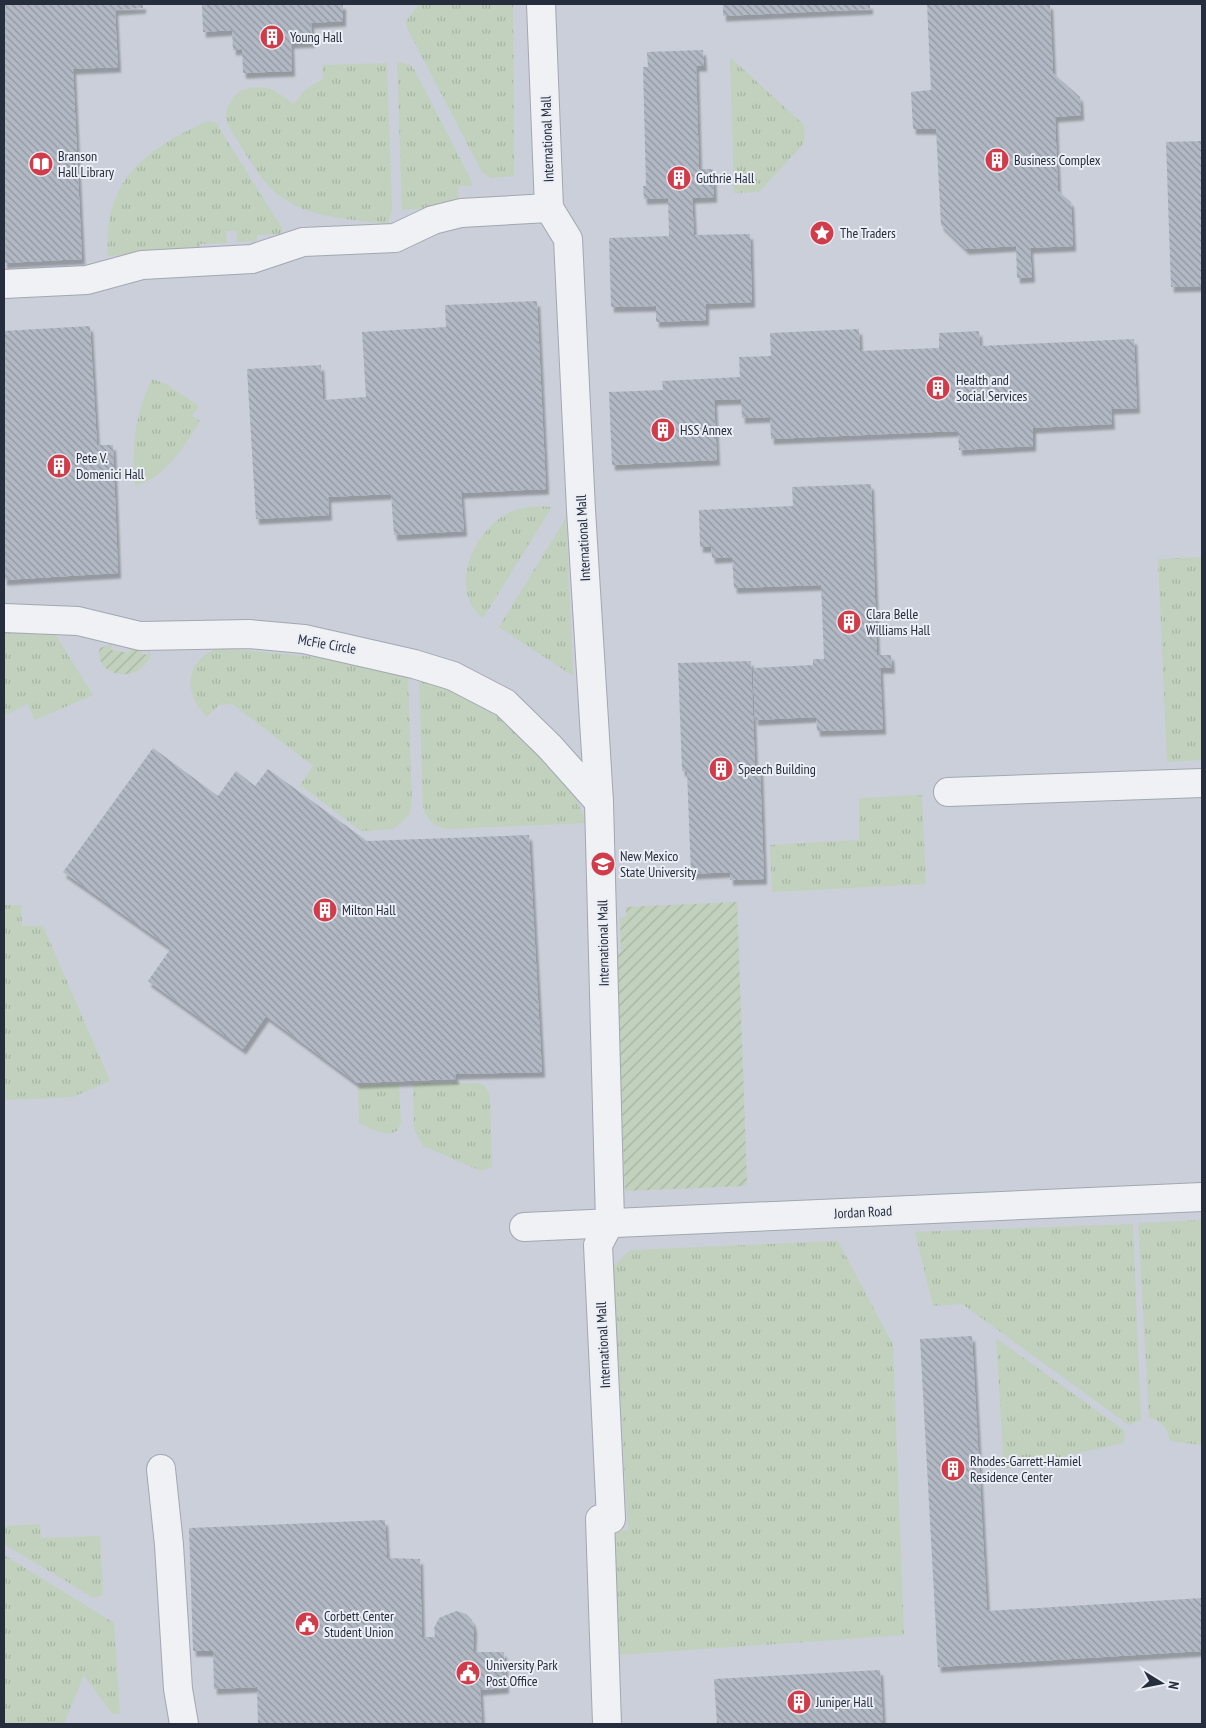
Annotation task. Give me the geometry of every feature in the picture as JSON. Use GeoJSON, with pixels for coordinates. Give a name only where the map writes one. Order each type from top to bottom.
{"type":"FeatureCollection","features":[{"type":"Feature","properties":{"kind":"street","name":"International Mall"},"geometry":{"type":"LineString","coordinates":[[540,4],[549,208],[568,239],[598,802],[610,1222],[598,1245],[611,1519],[600,1519],[608,1724]]}},
{"type":"Feature","properties":{"kind":"street"},"geometry":{"type":"LineString","coordinates":[[4,284],[87,280],[142,265],[252,259],[304,242],[395,238],[433,220],[461,213],[549,208]]}},
{"type":"Feature","properties":{"kind":"street","name":"McFie Circle"},"geometry":{"type":"LineString","coordinates":[[4,618],[78,621],[140,636],[249,634],[304,639],[414,664],[454,676],[505,703],[550,747],[598,802]]}},
{"type":"Feature","properties":{"kind":"street"},"geometry":{"type":"LineString","coordinates":[[948,792],[1202,783]]}},
{"type":"Feature","properties":{"kind":"street","name":"Jordan Road"},"geometry":{"type":"LineString","coordinates":[[524,1227],[1202,1197]]}},
{"type":"Feature","properties":{"kind":"street"},"geometry":{"type":"LineString","coordinates":[[161,1469],[170,1545],[178,1689],[184,1724]]}},
{"type":"Feature","properties":{"kind":"shaded area","name":"New Mexico State University"},"geometry":{"type":"Polygon","coordinates":[[[4,4],[1202,4],[1202,1724],[4,1724],[4,4]]]}},
{"type":"Feature","properties":{"kind":"green space"},"geometry":{"type":"Polygon","coordinates":[[[419,4],[513,4],[514,176],[491,178],[482,172],[407,28],[406,21],[419,4]]]}},
{"type":"Feature","properties":{"kind":"green space"},"geometry":{"type":"Polygon","coordinates":[[[730,57],[804,125],[804,143],[759,192],[734,193],[730,57]]]}},
{"type":"Feature","properties":{"kind":"green space"},"geometry":{"type":"Polygon","coordinates":[[[397,62],[410,65],[414,69],[471,180],[473,186],[458,186],[459,206],[402,210],[397,62]]]}},
{"type":"Feature","properties":{"kind":"green space"},"geometry":{"type":"Polygon","coordinates":[[[387,63],[392,209],[388,223],[346,219],[321,214],[301,208],[285,200],[261,177],[227,123],[226,114],[229,104],[235,96],[245,89],[258,87],[270,89],[294,104],[305,90],[323,79],[322,65],[387,63]]]}},
{"type":"Feature","properties":{"kind":"green space"},"geometry":{"type":"Polygon","coordinates":[[[207,121],[214,122],[218,126],[282,228],[282,234],[257,235],[257,241],[237,242],[236,231],[226,231],[227,243],[200,244],[200,250],[108,256],[108,230],[113,207],[121,188],[132,171],[147,156],[165,144],[207,121]]]}},
{"type":"Feature","properties":{"kind":"green space"},"geometry":{"type":"Polygon","coordinates":[[[152,379],[166,384],[199,406],[192,416],[200,421],[181,451],[165,468],[146,482],[135,486],[134,444],[136,431],[141,406],[152,379]]]}},
{"type":"Feature","properties":{"kind":"green space"},"geometry":{"type":"Polygon","coordinates":[[[535,506],[552,507],[483,618],[473,607],[468,595],[466,581],[472,553],[489,528],[507,513],[535,506]]]}},
{"type":"Feature","properties":{"kind":"green space"},"geometry":{"type":"Polygon","coordinates":[[[566,518],[573,676],[499,627],[566,518]]]}},
{"type":"Feature","properties":{"kind":"green space"},"geometry":{"type":"Polygon","coordinates":[[[1202,557],[1202,760],[1167,762],[1158,559],[1202,557]]]}},
{"type":"Feature","properties":{"kind":"green space"},"geometry":{"type":"Polygon","coordinates":[[[53,631],[93,695],[35,720],[27,704],[4,716],[4,633],[53,631]]]}},
{"type":"Feature","properties":{"kind":"green space"},"geometry":{"type":"Polygon","coordinates":[[[112,644],[111,650],[129,653],[130,648],[142,650],[142,654],[148,655],[149,651],[151,655],[145,665],[136,671],[118,674],[109,671],[99,657],[100,648],[112,644]]]}},
{"type":"Feature","properties":{"kind":"green space"},"geometry":{"type":"Polygon","coordinates":[[[219,648],[316,657],[408,676],[412,805],[408,816],[394,829],[361,831],[300,785],[313,766],[239,709],[232,704],[219,705],[207,717],[199,708],[194,698],[191,678],[193,669],[199,661],[207,653],[219,648]]]}},
{"type":"Feature","properties":{"kind":"green space"},"geometry":{"type":"Polygon","coordinates":[[[419,679],[456,692],[499,715],[544,758],[575,795],[586,823],[448,829],[438,827],[431,822],[423,806],[419,679]]]}},
{"type":"Feature","properties":{"kind":"green space"},"geometry":{"type":"Polygon","coordinates":[[[922,795],[926,884],[772,892],[770,845],[859,840],[859,800],[862,798],[922,795]]]}},
{"type":"Feature","properties":{"kind":"green space"},"geometry":{"type":"Polygon","coordinates":[[[737,902],[747,1183],[744,1186],[625,1191],[615,953],[621,953],[620,918],[626,917],[626,907],[737,902]]]}},
{"type":"Feature","properties":{"kind":"green space"},"geometry":{"type":"Polygon","coordinates":[[[4,905],[21,905],[22,926],[43,926],[110,1081],[73,1097],[4,1100],[4,905]]]}},
{"type":"Feature","properties":{"kind":"green space"},"geometry":{"type":"Polygon","coordinates":[[[413,1083],[479,1083],[485,1086],[490,1095],[492,1167],[481,1171],[423,1146],[414,1129],[413,1083]]]}},
{"type":"Feature","properties":{"kind":"green space"},"geometry":{"type":"Polygon","coordinates":[[[399,1084],[401,1122],[397,1131],[383,1133],[359,1123],[358,1086],[399,1084]]]}},
{"type":"Feature","properties":{"kind":"green space"},"geometry":{"type":"Polygon","coordinates":[[[1202,1220],[1202,1445],[1170,1441],[1164,1426],[1149,1418],[1138,1223],[1202,1220]]]}},
{"type":"Feature","properties":{"kind":"green space"},"geometry":{"type":"Polygon","coordinates":[[[1133,1224],[1141,1420],[1129,1425],[962,1304],[933,1306],[915,1232],[1133,1224]]]}},
{"type":"Feature","properties":{"kind":"green space"},"geometry":{"type":"Polygon","coordinates":[[[838,1241],[893,1345],[904,1635],[617,1655],[611,1531],[628,1530],[613,1267],[630,1250],[838,1241]]]}},
{"type":"Feature","properties":{"kind":"green space"},"geometry":{"type":"Polygon","coordinates":[[[996,1338],[1125,1431],[1124,1443],[1004,1469],[996,1338]]]}},
{"type":"Feature","properties":{"kind":"green space"},"geometry":{"type":"Polygon","coordinates":[[[40,1524],[41,1538],[100,1536],[103,1594],[94,1598],[4,1544],[4,1526],[40,1524]]]}},
{"type":"Feature","properties":{"kind":"green space"},"geometry":{"type":"Polygon","coordinates":[[[4,1555],[114,1623],[120,1713],[112,1714],[84,1675],[64,1724],[4,1724],[4,1555]]]}},
{"type":"Feature","properties":{"kind":"building","name":"Branson Hall Library"},"geometry":{"type":"Polygon","coordinates":[[[4,4],[143,4],[143,8],[115,10],[118,67],[73,69],[82,259],[4,263],[4,4]]]}},
{"type":"Feature","properties":{"kind":"building","name":"Young Hall"},"geometry":{"type":"Polygon","coordinates":[[[202,4],[343,4],[343,21],[311,23],[312,42],[291,43],[292,71],[243,73],[242,49],[233,50],[232,30],[203,32],[202,4]]]}},
{"type":"Feature","properties":{"kind":"building"},"geometry":{"type":"Polygon","coordinates":[[[723,4],[870,4],[870,9],[723,16],[723,4]]]}},
{"type":"Feature","properties":{"kind":"building","name":"Business Complex"},"geometry":{"type":"Polygon","coordinates":[[[927,4],[1050,4],[1053,73],[1080,97],[1081,115],[1055,117],[1058,191],[1071,202],[1073,246],[1030,248],[1032,277],[1017,278],[1016,246],[966,249],[941,225],[936,129],[913,129],[911,92],[931,90],[927,4]]]}},
{"type":"Feature","properties":{"kind":"building","name":"Guthrie Hall"},"geometry":{"type":"Polygon","coordinates":[[[703,50],[704,66],[696,66],[699,169],[713,169],[714,197],[692,198],[694,235],[750,234],[752,302],[706,304],[706,320],[656,322],[656,306],[611,307],[609,238],[669,236],[668,198],[644,199],[643,186],[646,186],[643,67],[648,67],[647,52],[703,50]]]}},
{"type":"Feature","properties":{"kind":"building"},"geometry":{"type":"Polygon","coordinates":[[[1202,141],[1202,286],[1171,287],[1166,142],[1202,141]]]}},
{"type":"Feature","properties":{"kind":"building"},"geometry":{"type":"Polygon","coordinates":[[[537,301],[546,489],[461,493],[464,531],[394,535],[391,494],[328,497],[329,515],[256,519],[247,369],[321,365],[323,400],[366,397],[362,332],[446,327],[445,305],[537,301]]]}},
{"type":"Feature","properties":{"kind":"building","name":"Pete V. Domenici Hall"},"geometry":{"type":"Polygon","coordinates":[[[90,326],[97,445],[113,445],[118,573],[4,580],[4,331],[90,326]]]}},
{"type":"Feature","properties":{"kind":"building","name":"Health and Social Services"},"geometry":{"type":"Polygon","coordinates":[[[859,329],[860,351],[939,348],[939,333],[979,331],[980,346],[1134,339],[1137,408],[1111,409],[1112,424],[1033,428],[1033,446],[959,450],[958,431],[771,439],[770,417],[742,418],[741,399],[714,400],[717,460],[612,465],[609,392],[663,390],[662,381],[740,377],[739,357],[771,356],[770,333],[859,329]]]}},
{"type":"Feature","properties":{"kind":"building","name":"Clara Belle Williams Hall"},"geometry":{"type":"Polygon","coordinates":[[[871,484],[877,655],[891,655],[892,668],[880,668],[883,729],[817,731],[816,717],[755,720],[753,668],[813,665],[813,659],[824,659],[821,585],[734,588],[732,557],[712,558],[711,547],[700,547],[699,510],[793,506],[792,487],[871,484]]]}},
{"type":"Feature","properties":{"kind":"building","name":"Speech Building"},"geometry":{"type":"Polygon","coordinates":[[[751,661],[755,767],[760,766],[764,879],[730,880],[730,872],[691,874],[687,771],[682,771],[678,663],[751,661]]]}},
{"type":"Feature","properties":{"kind":"building","name":"Milton Hall"},"geometry":{"type":"Polygon","coordinates":[[[153,748],[218,796],[236,771],[255,786],[268,769],[367,841],[529,835],[542,1072],[455,1074],[456,1079],[357,1083],[266,1016],[243,1049],[148,981],[171,948],[63,872],[153,748]]]}},
{"type":"Feature","properties":{"kind":"building","name":"Rhodes-Garrett-Hamiel Residence Center"},"geometry":{"type":"Polygon","coordinates":[[[972,1336],[987,1611],[1202,1598],[1202,1651],[938,1667],[920,1339],[972,1336]]]}},
{"type":"Feature","properties":{"kind":"building","name":"Corbett Center Student Union"},"geometry":{"type":"Polygon","coordinates":[[[385,1520],[387,1558],[420,1559],[422,1637],[435,1637],[434,1628],[439,1618],[456,1611],[466,1614],[472,1620],[474,1628],[473,1652],[504,1652],[506,1688],[480,1690],[482,1724],[258,1724],[257,1687],[214,1689],[213,1651],[193,1651],[189,1528],[385,1520]]]}},
{"type":"Feature","properties":{"kind":"building","name":"Juniper Hall"},"geometry":{"type":"Polygon","coordinates":[[[880,1670],[883,1724],[717,1724],[714,1679],[880,1670]]]}},
{"type":"Feature","properties":{"kind":"place","name":"Young Hall"},"geometry":{"type":"Point","coordinates":[272,37]}},
{"type":"Feature","properties":{"kind":"place","name":"Business Complex"},"geometry":{"type":"Point","coordinates":[997,160]}},
{"type":"Feature","properties":{"kind":"place","name":"Branson Hall Library"},"geometry":{"type":"Point","coordinates":[41,164]}},
{"type":"Feature","properties":{"kind":"place","name":"Guthrie Hall"},"geometry":{"type":"Point","coordinates":[679,178]}},
{"type":"Feature","properties":{"kind":"place","name":"The Traders"},"geometry":{"type":"Point","coordinates":[822,233]}},
{"type":"Feature","properties":{"kind":"place","name":"Health and Social Services"},"geometry":{"type":"Point","coordinates":[938,388]}},
{"type":"Feature","properties":{"kind":"place","name":"HSS Annex"},"geometry":{"type":"Point","coordinates":[663,430]}},
{"type":"Feature","properties":{"kind":"place","name":"Pete V. Domenici Hall"},"geometry":{"type":"Point","coordinates":[59,466]}},
{"type":"Feature","properties":{"kind":"place","name":"Clara Belle Williams Hall"},"geometry":{"type":"Point","coordinates":[849,622]}},
{"type":"Feature","properties":{"kind":"place","name":"Speech Building"},"geometry":{"type":"Point","coordinates":[721,769]}},
{"type":"Feature","properties":{"kind":"place","name":"New Mexico State University"},"geometry":{"type":"Point","coordinates":[603,864]}},
{"type":"Feature","properties":{"kind":"place","name":"Milton Hall"},"geometry":{"type":"Point","coordinates":[325,910]}},
{"type":"Feature","properties":{"kind":"place","name":"Rhodes-Garrett-Hamiel Residence Center"},"geometry":{"type":"Point","coordinates":[953,1469]}},
{"type":"Feature","properties":{"kind":"place","name":"Corbett Center Student Union"},"geometry":{"type":"Point","coordinates":[307,1624]}},
{"type":"Feature","properties":{"kind":"place","name":"University Park Post Office"},"geometry":{"type":"Point","coordinates":[468,1673]}},
{"type":"Feature","properties":{"kind":"place","name":"Juniper Hall"},"geometry":{"type":"Point","coordinates":[799,1702]}}]}
